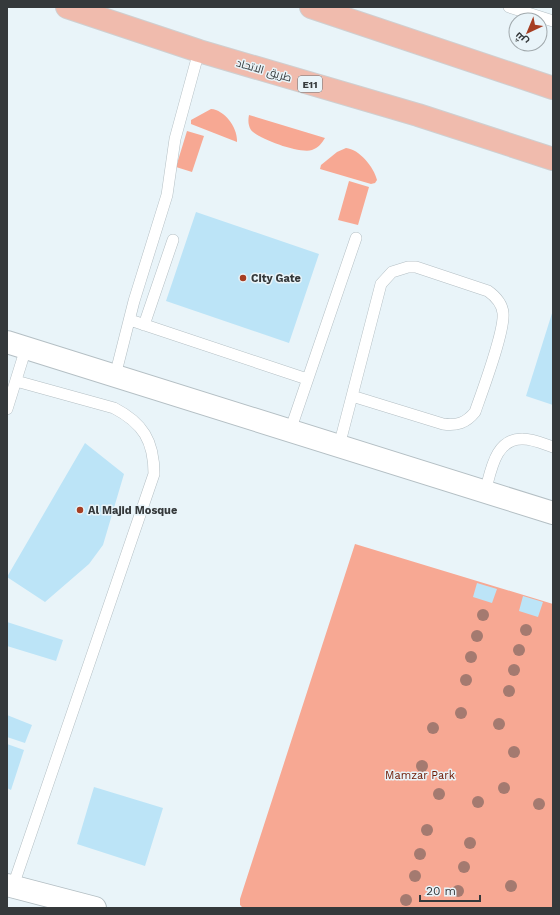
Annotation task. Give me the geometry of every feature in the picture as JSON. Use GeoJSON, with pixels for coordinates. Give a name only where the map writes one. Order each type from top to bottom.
{"type":"FeatureCollection","features":[{"type":"Feature","properties":{"kind":"highway","name":"طريق الاتحاد"},"geometry":{"type":"LineString","coordinates":[[67,7],[199,51],[418,115],[553,159]]}},
{"type":"Feature","properties":{"kind":"highway"},"geometry":{"type":"LineString","coordinates":[[320,9],[350,13],[553,88]]}},
{"type":"Feature","properties":{"kind":"main road"},"geometry":{"type":"LineString","coordinates":[[16,345],[553,513]]}},
{"type":"Feature","properties":{"kind":"main road"},"geometry":{"type":"LineString","coordinates":[[10,885],[95,908]]}},
{"type":"Feature","properties":{"kind":"lane"},"geometry":{"type":"LineString","coordinates":[[509,7],[553,21]]}},
{"type":"Feature","properties":{"kind":"lane"},"geometry":{"type":"LineString","coordinates":[[115,376],[167,195],[176,134],[199,51]]}},
{"type":"Feature","properties":{"kind":"lane"},"geometry":{"type":"LineString","coordinates":[[290,431],[356,238]]}},
{"type":"Feature","properties":{"kind":"lane"},"geometry":{"type":"LineString","coordinates":[[144,325],[173,240]]}},
{"type":"Feature","properties":{"kind":"lane"},"geometry":{"type":"LineString","coordinates":[[339,446],[378,292],[386,277],[399,268],[416,267],[488,291],[500,303],[503,311],[502,328],[475,412],[469,419],[461,424],[444,424],[352,396]]}},
{"type":"Feature","properties":{"kind":"lane"},"geometry":{"type":"LineString","coordinates":[[130,320],[307,379]]}},
{"type":"Feature","properties":{"kind":"lane"},"geometry":{"type":"LineString","coordinates":[[7,409],[16,381],[16,345]]}},
{"type":"Feature","properties":{"kind":"lane"},"geometry":{"type":"LineString","coordinates":[[10,885],[154,474],[154,457],[148,440],[141,427],[128,416],[114,408],[16,381]]}},
{"type":"Feature","properties":{"kind":"lane"},"geometry":{"type":"LineString","coordinates":[[485,492],[495,458],[506,444],[524,439],[553,447]]}},
{"type":"Feature","properties":{"kind":"green space"},"geometry":{"type":"Polygon","coordinates":[[[211,109],[216,110],[226,116],[230,121],[237,137],[237,142],[191,124],[191,120],[211,109]]]}},
{"type":"Feature","properties":{"kind":"green space"},"geometry":{"type":"Polygon","coordinates":[[[249,115],[325,138],[320,145],[312,150],[306,151],[289,148],[255,134],[249,126],[249,115]]]}},
{"type":"Feature","properties":{"kind":"green space"},"geometry":{"type":"Polygon","coordinates":[[[187,131],[204,136],[192,172],[176,167],[187,131]]]}},
{"type":"Feature","properties":{"kind":"green space"},"geometry":{"type":"Polygon","coordinates":[[[346,148],[351,149],[361,155],[369,164],[377,180],[375,183],[371,184],[320,169],[321,165],[337,152],[346,148]]]}},
{"type":"Feature","properties":{"kind":"green space"},"geometry":{"type":"Polygon","coordinates":[[[349,181],[369,187],[358,225],[338,220],[349,181]]]}},
{"type":"Feature","properties":{"kind":"green space","name":"Mamzar Park"},"geometry":{"type":"Polygon","coordinates":[[[355,544],[553,604],[553,908],[243,908],[240,905],[240,899],[355,544]]]}},
{"type":"Feature","properties":{"kind":"building","name":"City Gate"},"geometry":{"type":"Polygon","coordinates":[[[196,212],[319,254],[289,343],[166,301],[196,212]]]}},
{"type":"Feature","properties":{"kind":"building"},"geometry":{"type":"Polygon","coordinates":[[[553,310],[553,405],[526,396],[553,310]]]}},
{"type":"Feature","properties":{"kind":"building","name":"Al Majid Mosque"},"geometry":{"type":"Polygon","coordinates":[[[85,443],[124,474],[103,545],[89,564],[45,602],[7,577],[85,443]]]}},
{"type":"Feature","properties":{"kind":"building"},"geometry":{"type":"Polygon","coordinates":[[[477,583],[497,589],[492,603],[473,597],[477,583]]]}},
{"type":"Feature","properties":{"kind":"building"},"geometry":{"type":"Polygon","coordinates":[[[523,596],[543,602],[538,617],[519,611],[523,596]]]}},
{"type":"Feature","properties":{"kind":"building"},"geometry":{"type":"Polygon","coordinates":[[[7,622],[63,640],[56,661],[7,646],[7,622]]]}},
{"type":"Feature","properties":{"kind":"building"},"geometry":{"type":"Polygon","coordinates":[[[7,715],[32,725],[25,743],[7,737],[7,715]]]}},
{"type":"Feature","properties":{"kind":"building"},"geometry":{"type":"Polygon","coordinates":[[[7,744],[24,750],[11,790],[7,788],[7,744]]]}},
{"type":"Feature","properties":{"kind":"building"},"geometry":{"type":"Polygon","coordinates":[[[94,787],[163,808],[145,866],[77,844],[94,787]]]}},
{"type":"Feature","properties":{"kind":"place","name":"City Gate"},"geometry":{"type":"Point","coordinates":[243,278]}},
{"type":"Feature","properties":{"kind":"place","name":"Al Majid Mosque"},"geometry":{"type":"Point","coordinates":[80,510]}}]}
